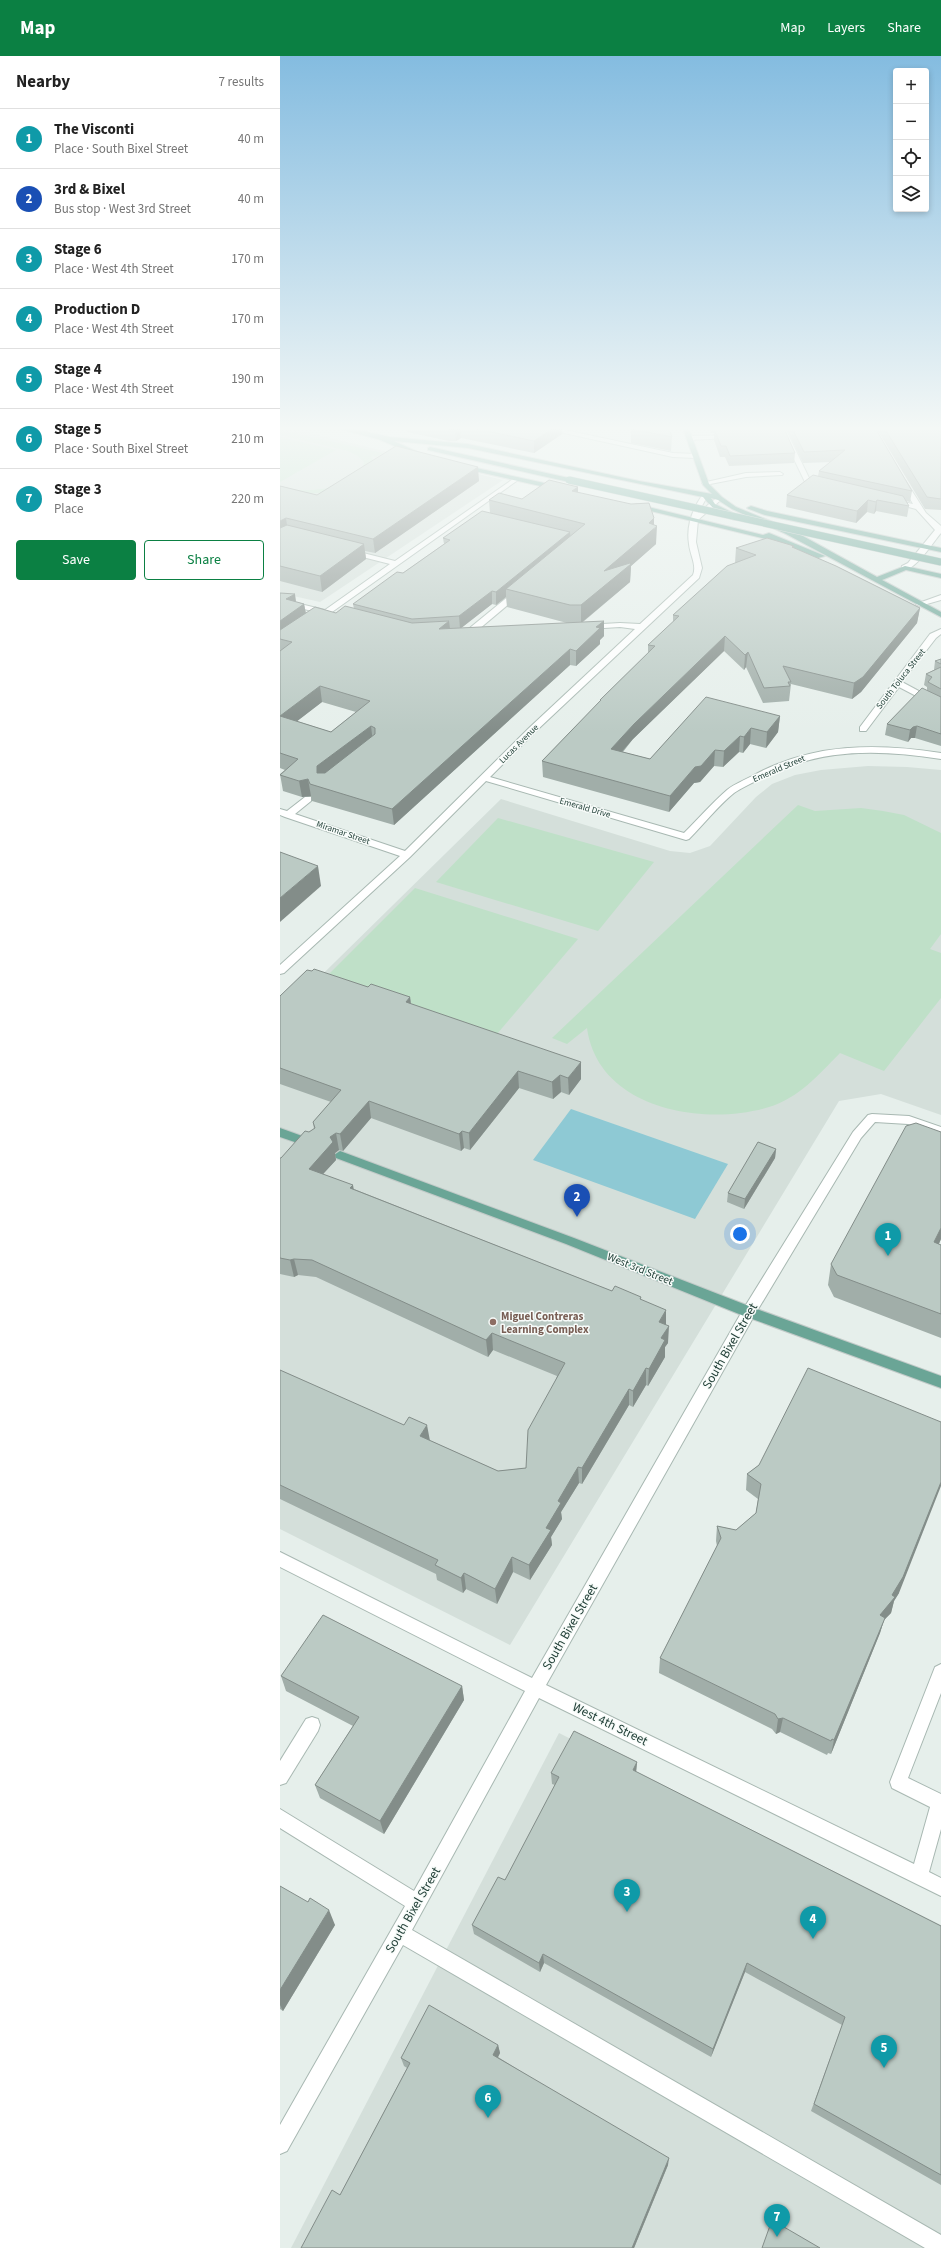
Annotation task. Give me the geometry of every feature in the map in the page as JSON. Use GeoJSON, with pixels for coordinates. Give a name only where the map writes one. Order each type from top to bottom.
{"type":"FeatureCollection","features":[{"type":"Feature","properties":{"kind":"main road"},"geometry":{"type":"LineString","coordinates":[[731,528],[772,539],[843,563]]}},
{"type":"Feature","properties":{"kind":"main road"},"geometry":{"type":"LineString","coordinates":[[754,528],[772,539]]}},
{"type":"Feature","properties":{"kind":"main road"},"geometry":{"type":"LineString","coordinates":[[781,528],[843,563],[941,614]]}},
{"type":"Feature","properties":{"kind":"main road"},"geometry":{"type":"LineString","coordinates":[[788,528],[941,562]]}},
{"type":"Feature","properties":{"kind":"main road"},"geometry":{"type":"LineString","coordinates":[[837,528],[941,550]]}},
{"type":"Feature","properties":{"kind":"main road"},"geometry":{"type":"LineString","coordinates":[[875,580],[906,568],[941,576]]}},
{"type":"Feature","properties":{"kind":"main road"},"geometry":{"type":"LineString","coordinates":[[280,1132],[312,1144]]}},
{"type":"Feature","properties":{"kind":"main road","name":"West 3rd Street"},"geometry":{"type":"LineString","coordinates":[[340,1155],[570,1241],[749,1312],[941,1382]]}},
{"type":"Feature","properties":{"kind":"street"},"geometry":{"type":"LineString","coordinates":[[314,620],[446,528]]}},
{"type":"Feature","properties":{"kind":"street","name":"Lucas Avenue"},"geometry":{"type":"LineString","coordinates":[[280,971],[407,855],[532,730],[643,627],[698,572],[692,544],[693,528]]}},
{"type":"Feature","properties":{"kind":"street"},"geometry":{"type":"LineString","coordinates":[[906,568],[911,565],[940,529]]}},
{"type":"Feature","properties":{"kind":"street"},"geometry":{"type":"LineString","coordinates":[[341,549],[396,563]]}},
{"type":"Feature","properties":{"kind":"street"},"geometry":{"type":"LineString","coordinates":[[485,632],[465,633],[527,586]]}},
{"type":"Feature","properties":{"kind":"street"},"geometry":{"type":"LineString","coordinates":[[920,604],[941,597]]}},
{"type":"Feature","properties":{"kind":"street"},"geometry":{"type":"LineString","coordinates":[[280,601],[337,615]]}},
{"type":"Feature","properties":{"kind":"street"},"geometry":{"type":"LineString","coordinates":[[580,627],[620,625],[643,627]]}},
{"type":"Feature","properties":{"kind":"street","name":"South Toluca Street"},"geometry":{"type":"LineString","coordinates":[[863,728],[933,636],[941,631]]}},
{"type":"Feature","properties":{"kind":"street"},"geometry":{"type":"LineString","coordinates":[[897,683],[941,706]]}},
{"type":"Feature","properties":{"kind":"street","name":"Emerald Street"},"geometry":{"type":"LineString","coordinates":[[686,837],[731,791],[766,772],[800,758],[837,751],[870,749],[902,750],[941,756]]}},
{"type":"Feature","properties":{"kind":"street","name":"Emerald Drive"},"geometry":{"type":"LineString","coordinates":[[485,778],[686,837]]}},
{"type":"Feature","properties":{"kind":"street"},"geometry":{"type":"LineString","coordinates":[[284,813],[308,799]]}},
{"type":"Feature","properties":{"kind":"street","name":"Miramar Street"},"geometry":{"type":"LineString","coordinates":[[284,813],[407,855]]}},
{"type":"Feature","properties":{"kind":"street","name":"South Bixel Street"},"geometry":{"type":"LineString","coordinates":[[280,2144],[417,1904],[535,1688],[749,1312],[857,1135],[872,1118],[909,1120],[941,1131]]}},
{"type":"Feature","properties":{"kind":"street","name":"West 4th Street"},"geometry":{"type":"LineString","coordinates":[[280,1559],[535,1688],[941,1887]]}},
{"type":"Feature","properties":{"kind":"street"},"geometry":{"type":"LineString","coordinates":[[919,1876],[941,1802],[898,1782],[941,1672]]}},
{"type":"Feature","properties":{"kind":"street"},"geometry":{"type":"LineString","coordinates":[[280,1777],[312,1725]]}},
{"type":"Feature","properties":{"kind":"street"},"geometry":{"type":"LineString","coordinates":[[280,1818],[417,1904]]}},
{"type":"Feature","properties":{"kind":"street"},"geometry":{"type":"LineString","coordinates":[[400,1933],[941,2246]]}},
{"type":"Feature","properties":{"kind":"shaded area"},"geometry":{"type":"Polygon","coordinates":[[[280,528],[431,528],[320,602],[280,593],[280,528]]]}},
{"type":"Feature","properties":{"kind":"shaded area","name":"Miguel Contreras Learning Complex"},"geometry":{"type":"Polygon","coordinates":[[[868,766],[941,770],[941,1115],[881,1094],[839,1101],[510,1645],[280,1529],[280,1016],[501,799],[670,851],[690,853],[710,846],[756,797],[772,784],[795,775],[821,770],[868,766]]]}},
{"type":"Feature","properties":{"kind":"shaded area"},"geometry":{"type":"Polygon","coordinates":[[[559,1733],[941,1925],[941,2248],[291,2248],[559,1733]]]}},
{"type":"Feature","properties":{"kind":"green space"},"geometry":{"type":"Polygon","coordinates":[[[798,805],[815,811],[861,808],[904,815],[941,833],[941,934],[930,949],[941,953],[941,998],[884,1071],[840,1053],[808,1085],[790,1098],[780,1103],[743,1113],[714,1114],[685,1112],[657,1105],[632,1094],[611,1077],[595,1055],[587,1028],[567,1044],[552,1038],[798,805]]]}},
{"type":"Feature","properties":{"kind":"green space"},"geometry":{"type":"Polygon","coordinates":[[[498,818],[654,862],[598,931],[436,882],[498,818]]]}},
{"type":"Feature","properties":{"kind":"green space"},"geometry":{"type":"Polygon","coordinates":[[[415,888],[578,939],[497,1034],[327,976],[415,888]]]}},
{"type":"Feature","properties":{"kind":"water"},"geometry":{"type":"Polygon","coordinates":[[[571,1109],[728,1164],[695,1219],[533,1160],[571,1109]]]}},
{"type":"Feature","properties":{"kind":"building"},"geometry":{"type":"Polygon","coordinates":[[[280,528],[300,528],[364,544],[320,576],[280,566],[280,528]]]}},
{"type":"Feature","properties":{"kind":"building"},"geometry":{"type":"Polygon","coordinates":[[[329,528],[389,528],[373,539],[329,528]]]}},
{"type":"Feature","properties":{"kind":"building"},"geometry":{"type":"Polygon","coordinates":[[[457,528],[554,528],[570,532],[496,592],[492,591],[459,616],[412,619],[353,604],[397,572],[403,573],[450,540],[443,538],[457,528]]]}},
{"type":"Feature","properties":{"kind":"building"},"geometry":{"type":"Polygon","coordinates":[[[580,528],[654,528],[604,571],[630,563],[631,564],[581,605],[570,605],[506,589],[580,528]]]}},
{"type":"Feature","properties":{"kind":"building"},"geometry":{"type":"Polygon","coordinates":[[[767,538],[794,546],[792,547],[836,566],[920,608],[863,677],[854,683],[783,666],[791,682],[788,682],[790,686],[764,688],[748,652],[745,655],[725,636],[634,724],[611,749],[650,759],[706,697],[780,716],[767,732],[751,728],[744,737],[740,736],[724,751],[715,750],[701,766],[695,767],[670,796],[542,761],[600,700],[655,646],[648,645],[679,616],[673,615],[727,566],[756,555],[736,548],[767,538]]]}},
{"type":"Feature","properties":{"kind":"building"},"geometry":{"type":"Polygon","coordinates":[[[280,593],[295,594],[286,599],[304,604],[280,621],[280,593]]]}},
{"type":"Feature","properties":{"kind":"building"},"geometry":{"type":"Polygon","coordinates":[[[345,606],[412,623],[449,621],[439,629],[604,621],[596,627],[600,628],[576,651],[570,649],[392,809],[310,784],[308,779],[299,781],[280,775],[298,759],[280,753],[280,716],[280,651],[292,642],[280,639],[280,630],[315,607],[336,613],[345,606]],[[320,686],[280,716],[331,732],[370,701],[320,686]],[[371,726],[317,766],[317,773],[325,773],[375,734],[375,728],[371,726]]]}},
{"type":"Feature","properties":{"kind":"building"},"geometry":{"type":"Polygon","coordinates":[[[941,659],[941,664],[935,661],[941,659]]]}},
{"type":"Feature","properties":{"kind":"building"},"geometry":{"type":"Polygon","coordinates":[[[941,667],[941,689],[928,682],[932,677],[926,674],[941,667]]]}},
{"type":"Feature","properties":{"kind":"building"},"geometry":{"type":"Polygon","coordinates":[[[922,688],[941,697],[941,734],[917,726],[910,730],[887,724],[922,688]]]}},
{"type":"Feature","properties":{"kind":"building"},"geometry":{"type":"Polygon","coordinates":[[[280,852],[318,866],[280,898],[280,852]]]}},
{"type":"Feature","properties":{"kind":"building"},"geometry":{"type":"Polygon","coordinates":[[[314,969],[368,987],[371,984],[410,997],[406,1002],[581,1062],[568,1078],[560,1075],[552,1082],[518,1071],[469,1133],[462,1131],[459,1134],[369,1101],[340,1134],[336,1133],[330,1137],[333,1142],[309,1169],[353,1185],[350,1188],[612,1291],[615,1286],[666,1310],[659,1322],[669,1326],[661,1338],[665,1340],[649,1369],[646,1368],[633,1391],[629,1389],[582,1468],[578,1467],[558,1501],[561,1503],[546,1528],[551,1530],[529,1565],[512,1557],[495,1589],[464,1573],[461,1578],[435,1565],[438,1560],[280,1485],[280,1370],[404,1425],[409,1417],[427,1425],[420,1436],[498,1471],[526,1468],[528,1430],[565,1363],[492,1333],[486,1340],[312,1260],[290,1260],[280,1258],[280,1158],[305,1131],[309,1132],[315,1128],[313,1122],[341,1090],[280,1068],[280,996],[307,970],[312,971],[314,969]]]}},
{"type":"Feature","properties":{"kind":"building"},"geometry":{"type":"Polygon","coordinates":[[[916,1123],[941,1132],[941,1228],[934,1242],[941,1245],[941,1314],[837,1275],[831,1264],[906,1126],[916,1123]]]}},
{"type":"Feature","properties":{"kind":"building"},"geometry":{"type":"Polygon","coordinates":[[[758,1142],[776,1149],[745,1199],[728,1193],[758,1142]]]}},
{"type":"Feature","properties":{"kind":"building"},"geometry":{"type":"Polygon","coordinates":[[[808,1368],[941,1422],[941,1482],[903,1577],[892,1595],[895,1597],[880,1615],[885,1618],[834,1740],[832,1739],[831,1741],[783,1718],[778,1719],[775,1714],[660,1658],[721,1538],[717,1526],[736,1530],[756,1513],[761,1484],[747,1474],[759,1465],[808,1368]]]}},
{"type":"Feature","properties":{"kind":"building"},"geometry":{"type":"Polygon","coordinates":[[[323,1615],[462,1686],[380,1821],[315,1785],[359,1717],[281,1676],[323,1615]]]}},
{"type":"Feature","properties":{"kind":"building"},"geometry":{"type":"Polygon","coordinates":[[[574,1731],[637,1762],[633,1770],[941,1926],[941,2175],[814,2104],[845,2017],[747,1963],[713,2049],[543,1954],[539,1963],[472,1925],[498,1877],[505,1880],[559,1777],[551,1773],[574,1731]]]}},
{"type":"Feature","properties":{"kind":"building"},"geometry":{"type":"Polygon","coordinates":[[[280,1886],[308,1902],[310,1898],[329,1910],[280,1990],[280,1886]]]}},
{"type":"Feature","properties":{"kind":"building"},"geometry":{"type":"Polygon","coordinates":[[[429,2005],[498,2045],[493,2055],[669,2158],[632,2248],[301,2248],[332,2190],[340,2195],[410,2063],[401,2058],[429,2005]]]}},
{"type":"Feature","properties":{"kind":"building"},"geometry":{"type":"Polygon","coordinates":[[[772,2220],[820,2248],[762,2248],[772,2220]]]}},
{"type":"Feature","properties":{"kind":"place","name":"3rd & Bixel"},"geometry":{"type":"Point","coordinates":[577,1217]}},
{"type":"Feature","properties":{"kind":"place","name":"The Visconti"},"geometry":{"type":"Point","coordinates":[888,1256]}},
{"type":"Feature","properties":{"kind":"place","name":"Miguel Contreras Learning Complex"},"geometry":{"type":"Point","coordinates":[493,1322]}},
{"type":"Feature","properties":{"kind":"place","name":"Stage 6"},"geometry":{"type":"Point","coordinates":[627,1912]}},
{"type":"Feature","properties":{"kind":"place","name":"Production D"},"geometry":{"type":"Point","coordinates":[813,1939]}},
{"type":"Feature","properties":{"kind":"place","name":"Stage 4"},"geometry":{"type":"Point","coordinates":[884,2068]}},
{"type":"Feature","properties":{"kind":"place","name":"Stage 5"},"geometry":{"type":"Point","coordinates":[488,2118]}},
{"type":"Feature","properties":{"kind":"place","name":"Stage 3"},"geometry":{"type":"Point","coordinates":[777,2237]}}]}
